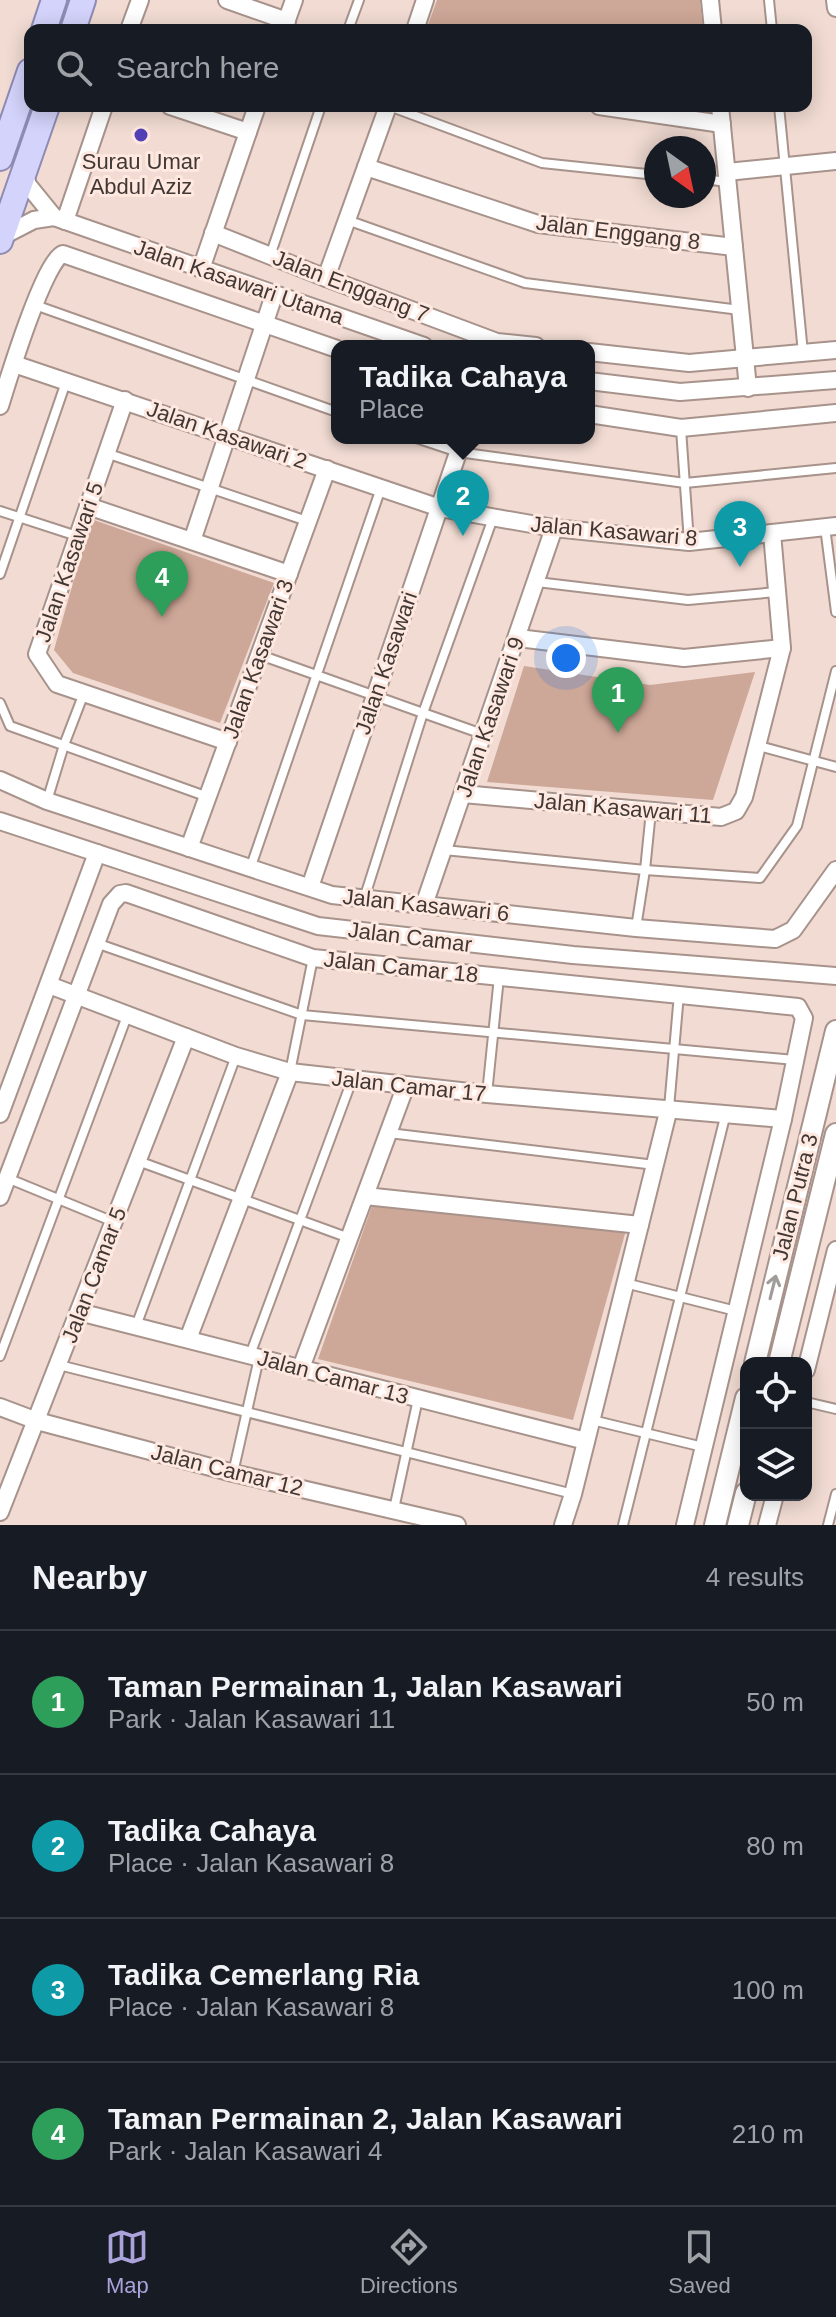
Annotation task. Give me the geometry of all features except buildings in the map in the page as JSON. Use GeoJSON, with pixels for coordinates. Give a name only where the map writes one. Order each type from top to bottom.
{"type":"FeatureCollection","features":[{"type":"Feature","properties":{"kind":"main road"},"geometry":{"type":"LineString","coordinates":[[46,24],[54,0]]}},
{"type":"Feature","properties":{"kind":"main road"},"geometry":{"type":"LineString","coordinates":[[75,24],[83,0]]}},
{"type":"Feature","properties":{"kind":"main road"},"geometry":{"type":"LineString","coordinates":[[0,158],[24,88]]}},
{"type":"Feature","properties":{"kind":"main road"},"geometry":{"type":"LineString","coordinates":[[1,239],[45,112]]}},
{"type":"Feature","properties":{"kind":"street"},"geometry":{"type":"LineString","coordinates":[[131,24],[140,0]]}},
{"type":"Feature","properties":{"kind":"street"},"geometry":{"type":"LineString","coordinates":[[227,0],[283,24]]}},
{"type":"Feature","properties":{"kind":"street"},"geometry":{"type":"LineString","coordinates":[[285,24],[294,0]]}},
{"type":"Feature","properties":{"kind":"street"},"geometry":{"type":"LineString","coordinates":[[417,24],[425,0]]}},
{"type":"Feature","properties":{"kind":"street"},"geometry":{"type":"LineString","coordinates":[[710,0],[712,24]]}},
{"type":"Feature","properties":{"kind":"street"},"geometry":{"type":"LineString","coordinates":[[835,0],[836,8]]}},
{"type":"Feature","properties":{"kind":"street"},"geometry":{"type":"LineString","coordinates":[[59,219],[102,112]]}},
{"type":"Feature","properties":{"kind":"street"},"geometry":{"type":"LineString","coordinates":[[188,112],[248,132]]}},
{"type":"Feature","properties":{"kind":"street"},"geometry":{"type":"LineString","coordinates":[[201,269],[255,112]]}},
{"type":"Feature","properties":{"kind":"street"},"geometry":{"type":"LineString","coordinates":[[326,278],[386,112]]}},
{"type":"Feature","properties":{"kind":"street"},"geometry":{"type":"LineString","coordinates":[[640,112],[722,124]]}},
{"type":"Feature","properties":{"kind":"street"},"geometry":{"type":"LineString","coordinates":[[721,112],[748,388]]}},
{"type":"Feature","properties":{"kind":"street"},"geometry":{"type":"LineString","coordinates":[[727,177],[785,166],[836,161]]}},
{"type":"Feature","properties":{"kind":"street","name":"Jalan Enggang 8"},"geometry":{"type":"LineString","coordinates":[[366,167],[538,224],[734,247]]}},
{"type":"Feature","properties":{"kind":"street"},"geometry":{"type":"LineString","coordinates":[[24,172],[33,192],[59,219]]}},
{"type":"Feature","properties":{"kind":"street"},"geometry":{"type":"LineString","coordinates":[[1,239],[34,220],[59,219]]}},
{"type":"Feature","properties":{"kind":"street","name":"Jalan Kasawari Utama"},"geometry":{"type":"LineString","coordinates":[[59,219],[406,340]]}},
{"type":"Feature","properties":{"kind":"street","name":"Jalan Enggang 7"},"geometry":{"type":"LineString","coordinates":[[213,233],[492,340]]}},
{"type":"Feature","properties":{"kind":"street"},"geometry":{"type":"LineString","coordinates":[[0,406],[35,305],[59,254],[331,347]]}},
{"type":"Feature","properties":{"kind":"street"},"geometry":{"type":"LineString","coordinates":[[192,541],[274,295]]}},
{"type":"Feature","properties":{"kind":"street"},"geometry":{"type":"LineString","coordinates":[[595,353],[689,363],[836,350]]}},
{"type":"Feature","properties":{"kind":"street","name":"Jalan Kasawari 2"},"geometry":{"type":"LineString","coordinates":[[14,364],[440,508]]}},
{"type":"Feature","properties":{"kind":"street"},"geometry":{"type":"LineString","coordinates":[[595,382],[680,392],[836,380]]}},
{"type":"Feature","properties":{"kind":"street","name":"Jalan Kasawari 5"},"geometry":{"type":"LineString","coordinates":[[125,400],[37,654],[57,684],[228,742]]}},
{"type":"Feature","properties":{"kind":"street"},"geometry":{"type":"LineString","coordinates":[[595,415],[681,428],[836,413]]}},
{"type":"Feature","properties":{"kind":"street","name":"Jalan Kasawari"},"geometry":{"type":"LineString","coordinates":[[310,887],[460,445]]}},
{"type":"Feature","properties":{"kind":"street","name":"Jalan Kasawari 3"},"geometry":{"type":"LineString","coordinates":[[189,848],[327,469]]}},
{"type":"Feature","properties":{"kind":"street"},"geometry":{"type":"LineString","coordinates":[[88,506],[289,574]]}},
{"type":"Feature","properties":{"kind":"street","name":"Jalan Kasawari 8"},"geometry":{"type":"LineString","coordinates":[[440,508],[554,528],[689,542],[831,526]]}},
{"type":"Feature","properties":{"kind":"street","name":"Jalan Kasawari 9"},"geometry":{"type":"LineString","coordinates":[[424,905],[554,528]]}},
{"type":"Feature","properties":{"kind":"street","name":"Jalan Kasawari 11"},"geometry":{"type":"LineString","coordinates":[[463,794],[721,817],[736,811],[744,797],[759,746],[782,648],[772,533]]}},
{"type":"Feature","properties":{"kind":"street"},"geometry":{"type":"LineString","coordinates":[[518,638],[684,658],[782,648]]}},
{"type":"Feature","properties":{"kind":"street","name":"Jalan Kasawari 6"},"geometry":{"type":"LineString","coordinates":[[0,780],[47,801],[250,870],[332,895],[364,899],[636,928],[775,939],[793,930],[836,870]]}},
{"type":"Feature","properties":{"kind":"street","name":"Jalan Camar"},"geometry":{"type":"LineString","coordinates":[[0,821],[318,926],[573,955],[836,976]]}},
{"type":"Feature","properties":{"kind":"street"},"geometry":{"type":"LineString","coordinates":[[0,1114],[97,853]]}},
{"type":"Feature","properties":{"kind":"street","name":"Jalan Camar 18"},"geometry":{"type":"LineString","coordinates":[[0,1197],[111,904],[115,898],[126,893],[313,958],[793,1005],[801,1009],[804,1018],[796,1060]]}},
{"type":"Feature","properties":{"kind":"street","name":"Jalan Camar 17"},"geometry":{"type":"LineString","coordinates":[[49,985],[236,1056],[290,1072],[487,1094],[783,1119]]}},
{"type":"Feature","properties":{"kind":"street","name":"Jalan Putra 3"},"geometry":{"type":"LineString","coordinates":[[756,1357],[836,1031]]}},
{"type":"Feature","properties":{"kind":"street","name":"Jalan Camar 5"},"geometry":{"type":"LineString","coordinates":[[0,1512],[186,1037]]}},
{"type":"Feature","properties":{"kind":"street"},"geometry":{"type":"LineString","coordinates":[[685,1525],[796,1060]]}},
{"type":"Feature","properties":{"kind":"street"},"geometry":{"type":"LineString","coordinates":[[188,1339],[290,1072]]}},
{"type":"Feature","properties":{"kind":"street"},"geometry":{"type":"LineString","coordinates":[[301,1368],[406,1085]]}},
{"type":"Feature","properties":{"kind":"street"},"geometry":{"type":"LineString","coordinates":[[563,1525],[669,1108]]}},
{"type":"Feature","properties":{"kind":"street","name":"Jalan Putra 3"},"geometry":{"type":"LineString","coordinates":[[780,1357],[836,1134]]}},
{"type":"Feature","properties":{"kind":"street"},"geometry":{"type":"LineString","coordinates":[[365,1196],[640,1225]]}},
{"type":"Feature","properties":{"kind":"street"},"geometry":{"type":"LineString","coordinates":[[809,1357],[836,1250]]}},
{"type":"Feature","properties":{"kind":"street","name":"Jalan Camar 13"},"geometry":{"type":"LineString","coordinates":[[79,1312],[586,1441]]}},
{"type":"Feature","properties":{"kind":"street","name":"Jalan Camar 12"},"geometry":{"type":"LineString","coordinates":[[0,1407],[37,1421],[233,1473],[457,1525]]}},
{"type":"Feature","properties":{"kind":"street"},"geometry":{"type":"LineString","coordinates":[[715,1525],[740,1423]]}},
{"type":"Feature","properties":{"kind":"street"},"geometry":{"type":"LineString","coordinates":[[738,1525],[744,1501]]}},
{"type":"Feature","properties":{"kind":"street"},"geometry":{"type":"LineString","coordinates":[[767,1525],[773,1501]]}},
{"type":"Feature","properties":{"kind":"lane"},"geometry":{"type":"LineString","coordinates":[[350,24],[359,0]]}},
{"type":"Feature","properties":{"kind":"lane"},"geometry":{"type":"LineString","coordinates":[[769,0],[771,24]]}},
{"type":"Feature","properties":{"kind":"lane"},"geometry":{"type":"LineString","coordinates":[[270,256],[319,112]]}},
{"type":"Feature","properties":{"kind":"lane"},"geometry":{"type":"LineString","coordinates":[[404,112],[542,163],[644,174]]}},
{"type":"Feature","properties":{"kind":"lane"},"geometry":{"type":"LineString","coordinates":[[780,112],[803,353]]}},
{"type":"Feature","properties":{"kind":"lane"},"geometry":{"type":"LineString","coordinates":[[716,178],[727,177]]}},
{"type":"Feature","properties":{"kind":"lane"},"geometry":{"type":"LineString","coordinates":[[347,220],[525,283],[740,310]]}},
{"type":"Feature","properties":{"kind":"lane"},"geometry":{"type":"LineString","coordinates":[[35,305],[331,410]]}},
{"type":"Feature","properties":{"kind":"lane"},"geometry":{"type":"LineString","coordinates":[[0,574],[66,382]]}},
{"type":"Feature","properties":{"kind":"lane"},"geometry":{"type":"LineString","coordinates":[[681,428],[689,542]]}},
{"type":"Feature","properties":{"kind":"lane"},"geometry":{"type":"LineString","coordinates":[[460,445],[685,483],[836,468]]}},
{"type":"Feature","properties":{"kind":"lane"},"geometry":{"type":"LineString","coordinates":[[106,453],[308,522]]}},
{"type":"Feature","properties":{"kind":"lane"},"geometry":{"type":"LineString","coordinates":[[250,870],[381,487]]}},
{"type":"Feature","properties":{"kind":"lane"},"geometry":{"type":"LineString","coordinates":[[0,511],[77,536]]}},
{"type":"Feature","properties":{"kind":"lane"},"geometry":{"type":"LineString","coordinates":[[364,899],[423,713],[493,518]]}},
{"type":"Feature","properties":{"kind":"lane"},"geometry":{"type":"LineString","coordinates":[[831,526],[836,612]]}},
{"type":"Feature","properties":{"kind":"lane"},"geometry":{"type":"LineString","coordinates":[[537,582],[688,600],[777,592]]}},
{"type":"Feature","properties":{"kind":"lane"},"geometry":{"type":"LineString","coordinates":[[260,655],[485,735]]}},
{"type":"Feature","properties":{"kind":"lane"},"geometry":{"type":"LineString","coordinates":[[444,850],[760,878],[797,826],[836,671]]}},
{"type":"Feature","properties":{"kind":"lane"},"geometry":{"type":"LineString","coordinates":[[47,801],[84,693]]}},
{"type":"Feature","properties":{"kind":"lane"},"geometry":{"type":"LineString","coordinates":[[0,703],[10,726],[208,797]]}},
{"type":"Feature","properties":{"kind":"lane"},"geometry":{"type":"LineString","coordinates":[[759,746],[836,767]]}},
{"type":"Feature","properties":{"kind":"lane"},"geometry":{"type":"LineString","coordinates":[[636,928],[651,811]]}},
{"type":"Feature","properties":{"kind":"lane"},"geometry":{"type":"LineString","coordinates":[[96,943],[302,1015],[796,1060]]}},
{"type":"Feature","properties":{"kind":"lane"},"geometry":{"type":"LineString","coordinates":[[290,1072],[313,958]]}},
{"type":"Feature","properties":{"kind":"lane"},"geometry":{"type":"LineString","coordinates":[[487,1094],[499,977]]}},
{"type":"Feature","properties":{"kind":"lane"},"geometry":{"type":"LineString","coordinates":[[669,1108],[679,994]]}},
{"type":"Feature","properties":{"kind":"lane"},"geometry":{"type":"LineString","coordinates":[[0,1356],[127,1016]]}},
{"type":"Feature","properties":{"kind":"lane"},"geometry":{"type":"LineString","coordinates":[[136,1326],[236,1056]]}},
{"type":"Feature","properties":{"kind":"lane"},"geometry":{"type":"LineString","coordinates":[[233,1473],[247,1412],[254,1356],[299,1222],[352,1080]]}},
{"type":"Feature","properties":{"kind":"lane"},"geometry":{"type":"LineString","coordinates":[[623,1525],[726,1113]]}},
{"type":"Feature","properties":{"kind":"lane"},"geometry":{"type":"LineString","coordinates":[[388,1133],[655,1165]]}},
{"type":"Feature","properties":{"kind":"lane"},"geometry":{"type":"LineString","coordinates":[[138,1161],[349,1238]]}},
{"type":"Feature","properties":{"kind":"lane"},"geometry":{"type":"LineString","coordinates":[[7,1178],[114,1222]]}},
{"type":"Feature","properties":{"kind":"lane"},"geometry":{"type":"LineString","coordinates":[[625,1283],[737,1312]]}},
{"type":"Feature","properties":{"kind":"lane"},"geometry":{"type":"LineString","coordinates":[[59,1365],[573,1494]]}},
{"type":"Feature","properties":{"kind":"lane"},"geometry":{"type":"LineString","coordinates":[[394,1509],[418,1399]]}},
{"type":"Feature","properties":{"kind":"lane"},"geometry":{"type":"LineString","coordinates":[[812,1403],[836,1409]]}},
{"type":"Feature","properties":{"kind":"lane"},"geometry":{"type":"LineString","coordinates":[[592,1420],[703,1447]]}},
{"type":"Feature","properties":{"kind":"lane"},"geometry":{"type":"LineString","coordinates":[[828,1525],[836,1494]]}},
{"type":"Feature","properties":{"kind":"shaded area"},"geometry":{"type":"Polygon","coordinates":[[[437,0],[700,0],[702,24],[428,24],[437,0]]]}},
{"type":"Feature","properties":{"kind":"shaded area"},"geometry":{"type":"Polygon","coordinates":[[[91,519],[274,583],[220,723],[73,673],[54,650],[91,519]]]}},
{"type":"Feature","properties":{"kind":"shaded area"},"geometry":{"type":"Polygon","coordinates":[[[524,666],[650,685],[755,672],[713,800],[487,782],[524,666]]]}},
{"type":"Feature","properties":{"kind":"shaded area"},"geometry":{"type":"Polygon","coordinates":[[[372,1206],[628,1223],[573,1420],[318,1359],[372,1206]]]}},
{"type":"Feature","properties":{"kind":"place","name":"Surau Umar Abdul Aziz"},"geometry":{"type":"Point","coordinates":[141,135]}},
{"type":"Feature","properties":{"kind":"place","name":"Tadika Cahaya"},"geometry":{"type":"Point","coordinates":[463,536]}},
{"type":"Feature","properties":{"kind":"place","name":"Tadika Cemerlang Ria"},"geometry":{"type":"Point","coordinates":[740,567]}},
{"type":"Feature","properties":{"kind":"place","name":"Taman Permainan 2, Jalan Kasawari"},"geometry":{"type":"Point","coordinates":[162,617]}},
{"type":"Feature","properties":{"kind":"place","name":"Taman Permainan 1, Jalan Kasawari"},"geometry":{"type":"Point","coordinates":[618,733]}}]}
